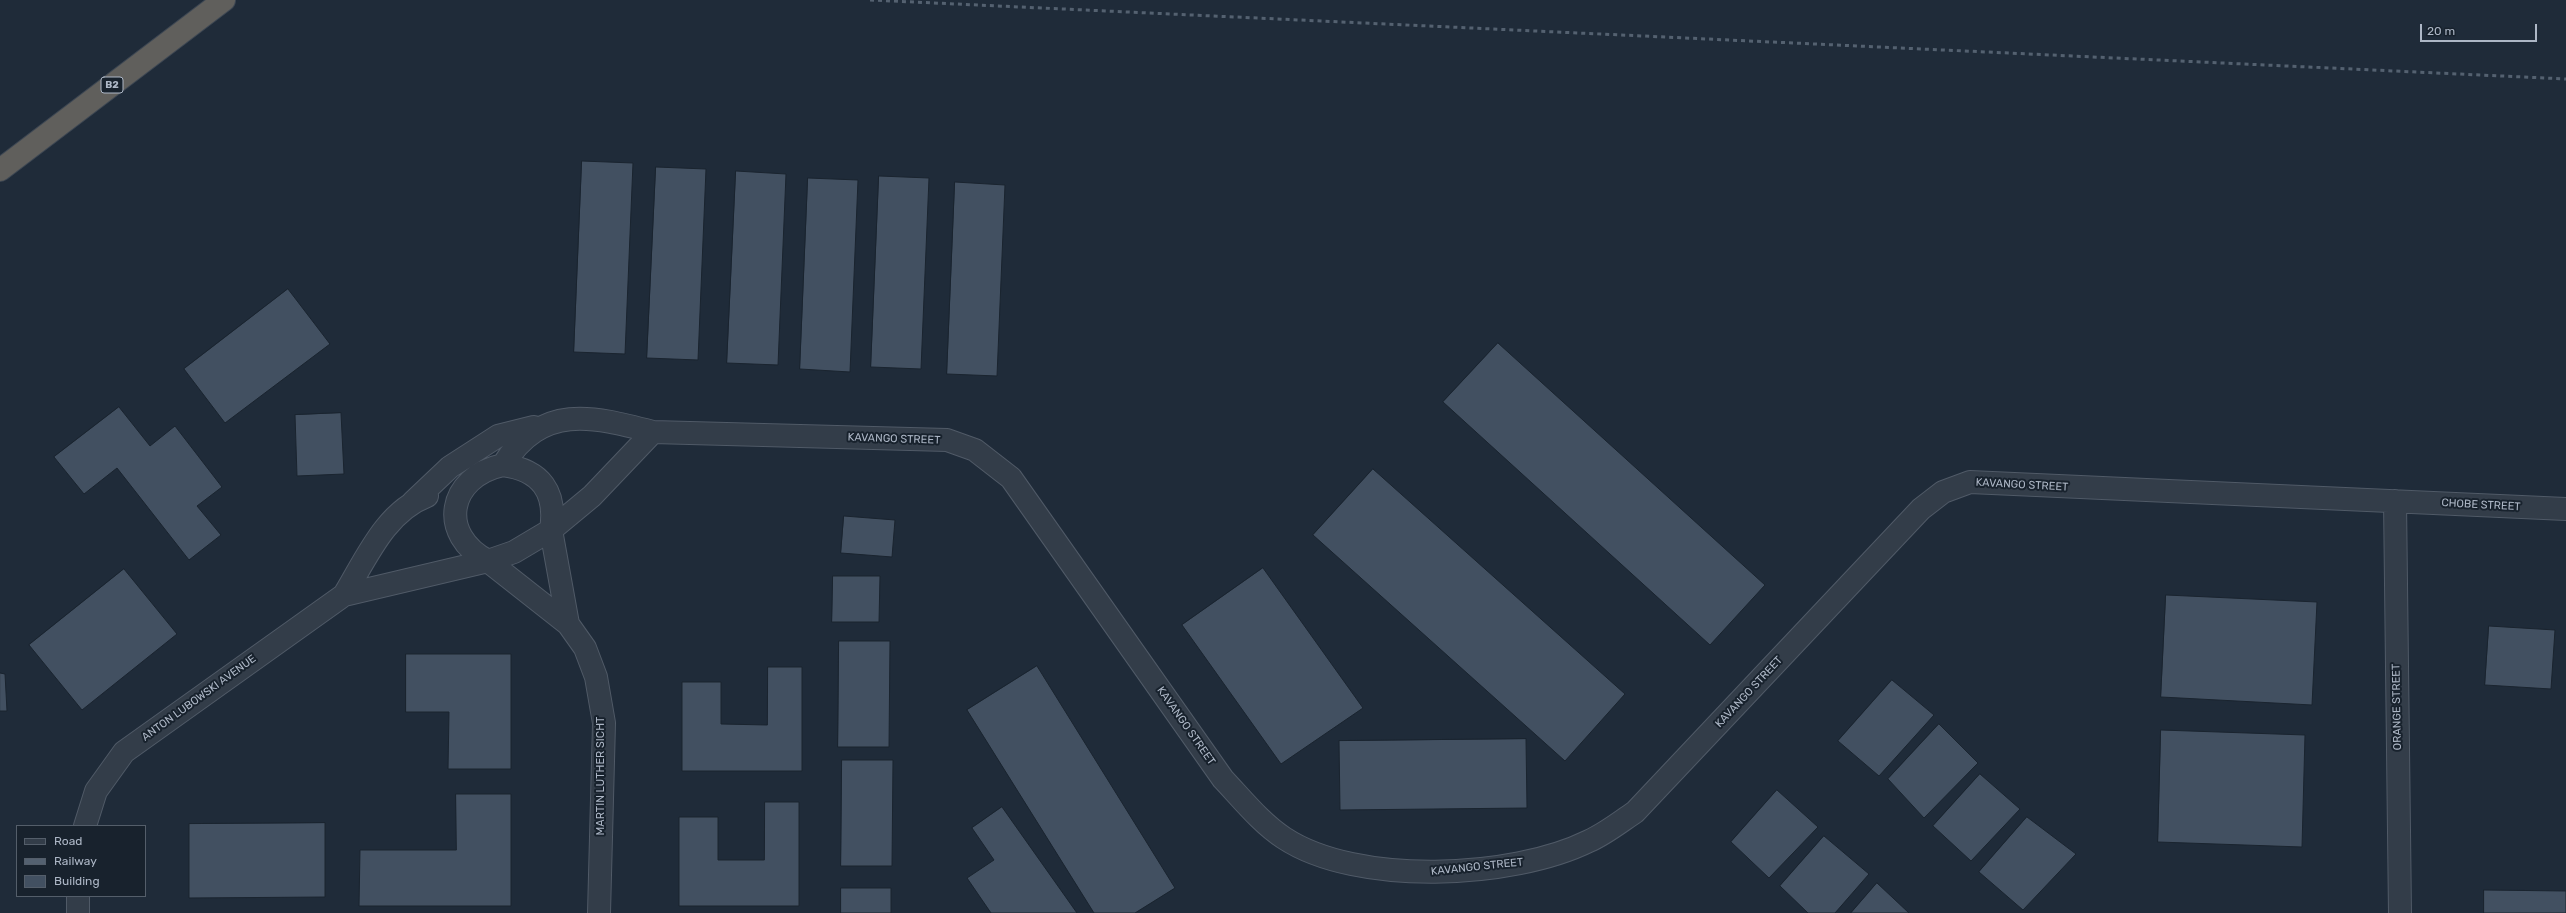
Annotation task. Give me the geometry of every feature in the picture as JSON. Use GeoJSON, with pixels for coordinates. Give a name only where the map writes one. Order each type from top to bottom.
{"type":"FeatureCollection","features":[{"type":"Feature","properties":{"kind":"highway","name":"B2"},"geometry":{"type":"LineString","coordinates":[[0,170],[224,0]]}},
{"type":"Feature","properties":{"kind":"street","name":"KAVANGO STREET"},"geometry":{"type":"LineString","coordinates":[[503,465],[515,445],[538,429],[571,417],[610,420],[653,432],[947,440],[975,450],[1011,478],[1224,779],[1252,809],[1284,838],[1319,855],[1363,867],[1423,872],[1490,867],[1542,858],[1589,841],[1634,812],[1921,510],[1943,492],[1970,482],[2395,501]]}},
{"type":"Feature","properties":{"kind":"street"},"geometry":{"type":"LineString","coordinates":[[413,502],[450,467],[498,436],[571,417]]}},
{"type":"Feature","properties":{"kind":"street"},"geometry":{"type":"LineString","coordinates":[[552,530],[554,515],[552,499],[544,485],[533,474],[523,470],[503,465],[478,473],[468,482],[459,495],[455,511],[456,527],[463,541],[474,554],[488,561],[521,549],[552,530],[592,496],[653,432]]}},
{"type":"Feature","properties":{"kind":"street","name":"ANTON LUBOWSKI AVENUE"},"geometry":{"type":"LineString","coordinates":[[344,595],[391,519],[413,502],[468,482]]}},
{"type":"Feature","properties":{"kind":"street","name":"CHOBE STREET"},"geometry":{"type":"LineString","coordinates":[[2395,501],[2566,508]]}},
{"type":"Feature","properties":{"kind":"street","name":"ORANGE STREET"},"geometry":{"type":"LineString","coordinates":[[2395,501],[2400,913]]}},
{"type":"Feature","properties":{"kind":"street","name":"MARTIN LUTHER SICHT"},"geometry":{"type":"LineString","coordinates":[[552,530],[568,624]]}},
{"type":"Feature","properties":{"kind":"street","name":"ANTON LUBOWSKI AVENUE"},"geometry":{"type":"LineString","coordinates":[[85,825],[96,791],[124,752],[344,595],[488,561]]}},
{"type":"Feature","properties":{"kind":"street","name":"MARTIN LUTHER SICHT"},"geometry":{"type":"LineString","coordinates":[[488,561],[568,624],[585,648],[596,677],[604,723],[599,913]]}},
{"type":"Feature","properties":{"kind":"street"},"geometry":{"type":"LineString","coordinates":[[78,897],[78,913]]}},
{"type":"Feature","properties":{"kind":"building"},"geometry":{"type":"Polygon","coordinates":[[[582,161],[633,163],[625,354],[574,352],[582,161]]]}},
{"type":"Feature","properties":{"kind":"building"},"geometry":{"type":"Polygon","coordinates":[[[656,167],[706,169],[698,360],[647,358],[656,167]]]}},
{"type":"Feature","properties":{"kind":"building"},"geometry":{"type":"Polygon","coordinates":[[[736,171],[786,174],[778,365],[727,363],[736,171]]]}},
{"type":"Feature","properties":{"kind":"building"},"geometry":{"type":"Polygon","coordinates":[[[879,176],[929,178],[921,369],[871,367],[879,176]]]}},
{"type":"Feature","properties":{"kind":"building"},"geometry":{"type":"Polygon","coordinates":[[[808,178],[858,180],[850,372],[800,369],[808,178]]]}},
{"type":"Feature","properties":{"kind":"building"},"geometry":{"type":"Polygon","coordinates":[[[955,182],[1005,185],[997,376],[947,374],[955,182]]]}},
{"type":"Feature","properties":{"kind":"building"},"geometry":{"type":"Polygon","coordinates":[[[288,289],[330,344],[225,423],[184,369],[288,289]]]}},
{"type":"Feature","properties":{"kind":"building"},"geometry":{"type":"Polygon","coordinates":[[[1498,343],[1765,585],[1710,645],[1443,402],[1498,343]]]}},
{"type":"Feature","properties":{"kind":"building"},"geometry":{"type":"Polygon","coordinates":[[[119,407],[150,446],[175,426],[222,487],[197,506],[221,535],[189,560],[117,468],[84,494],[54,457],[119,407]]]}},
{"type":"Feature","properties":{"kind":"building"},"geometry":{"type":"Polygon","coordinates":[[[341,413],[344,474],[297,476],[295,415],[341,413]]]}},
{"type":"Feature","properties":{"kind":"building"},"geometry":{"type":"Polygon","coordinates":[[[1373,469],[1625,694],[1565,761],[1313,535],[1373,469]]]}},
{"type":"Feature","properties":{"kind":"building"},"geometry":{"type":"Polygon","coordinates":[[[844,516],[895,520],[892,557],[841,553],[844,516]]]}},
{"type":"Feature","properties":{"kind":"building"},"geometry":{"type":"Polygon","coordinates":[[[1263,568],[1363,708],[1281,764],[1182,625],[1263,568]]]}},
{"type":"Feature","properties":{"kind":"building"},"geometry":{"type":"Polygon","coordinates":[[[124,569],[177,634],[82,710],[29,645],[124,569]]]}},
{"type":"Feature","properties":{"kind":"building"},"geometry":{"type":"Polygon","coordinates":[[[833,576],[880,576],[879,622],[832,622],[833,576]]]}},
{"type":"Feature","properties":{"kind":"building"},"geometry":{"type":"Polygon","coordinates":[[[2166,595],[2317,602],[2312,705],[2161,697],[2166,595]]]}},
{"type":"Feature","properties":{"kind":"building"},"geometry":{"type":"Polygon","coordinates":[[[2489,626],[2555,630],[2551,689],[2485,685],[2489,626]]]}},
{"type":"Feature","properties":{"kind":"building"},"geometry":{"type":"Polygon","coordinates":[[[839,641],[890,641],[889,747],[838,747],[839,641]]]}},
{"type":"Feature","properties":{"kind":"building"},"geometry":{"type":"Polygon","coordinates":[[[406,654],[511,654],[511,769],[448,769],[449,712],[406,712],[406,654]]]}},
{"type":"Feature","properties":{"kind":"building"},"geometry":{"type":"Polygon","coordinates":[[[1037,666],[1175,888],[1135,913],[1094,913],[967,710],[1037,666]]]}},
{"type":"Feature","properties":{"kind":"building"},"geometry":{"type":"Polygon","coordinates":[[[768,667],[802,667],[802,771],[682,771],[682,682],[721,682],[721,724],[767,725],[768,667]]]}},
{"type":"Feature","properties":{"kind":"building"},"geometry":{"type":"Polygon","coordinates":[[[0,673],[5,674],[7,711],[0,711],[0,673]]]}},
{"type":"Feature","properties":{"kind":"building"},"geometry":{"type":"Polygon","coordinates":[[[1892,680],[1934,715],[1879,776],[1838,741],[1892,680]]]}},
{"type":"Feature","properties":{"kind":"building"},"geometry":{"type":"Polygon","coordinates":[[[1939,724],[1978,763],[1924,818],[1888,779],[1939,724]]]}},
{"type":"Feature","properties":{"kind":"building"},"geometry":{"type":"Polygon","coordinates":[[[2161,730],[2305,735],[2302,847],[2158,842],[2161,730]]]}},
{"type":"Feature","properties":{"kind":"building"},"geometry":{"type":"Polygon","coordinates":[[[1526,739],[1527,808],[1340,810],[1339,741],[1526,739]]]}},
{"type":"Feature","properties":{"kind":"building"},"geometry":{"type":"Polygon","coordinates":[[[842,760],[893,760],[892,866],[841,866],[842,760]]]}},
{"type":"Feature","properties":{"kind":"building"},"geometry":{"type":"Polygon","coordinates":[[[1980,774],[2020,809],[1971,861],[1933,826],[1980,774]]]}},
{"type":"Feature","properties":{"kind":"building"},"geometry":{"type":"Polygon","coordinates":[[[1777,790],[1818,827],[1769,878],[1731,842],[1777,790]]]}},
{"type":"Feature","properties":{"kind":"building"},"geometry":{"type":"Polygon","coordinates":[[[456,794],[511,794],[511,906],[359,906],[360,850],[456,850],[456,794]]]}},
{"type":"Feature","properties":{"kind":"building"},"geometry":{"type":"Polygon","coordinates":[[[765,802],[799,802],[799,906],[679,906],[679,817],[718,817],[718,860],[764,860],[765,802]]]}},
{"type":"Feature","properties":{"kind":"building"},"geometry":{"type":"Polygon","coordinates":[[[1002,807],[1077,913],[991,913],[967,878],[994,860],[972,828],[1002,807]]]}},
{"type":"Feature","properties":{"kind":"building"},"geometry":{"type":"Polygon","coordinates":[[[2027,817],[2076,854],[2023,910],[1979,872],[2027,817]]]}},
{"type":"Feature","properties":{"kind":"building"},"geometry":{"type":"Polygon","coordinates":[[[325,823],[325,897],[189,898],[189,824],[325,823]]]}},
{"type":"Feature","properties":{"kind":"building"},"geometry":{"type":"Polygon","coordinates":[[[1824,836],[1869,874],[1835,913],[1808,913],[1780,886],[1824,836]]]}},
{"type":"Feature","properties":{"kind":"building"},"geometry":{"type":"Polygon","coordinates":[[[1877,883],[1909,913],[1851,913],[1877,883]]]}},
{"type":"Feature","properties":{"kind":"building"},"geometry":{"type":"Polygon","coordinates":[[[841,888],[891,888],[891,913],[841,913],[841,888]]]}},
{"type":"Feature","properties":{"kind":"building"},"geometry":{"type":"Polygon","coordinates":[[[2484,890],[2566,891],[2566,913],[2484,913],[2484,890]]]}},
{"type":"Feature","properties":{"kind":"railway"},"geometry":{"type":"LineString","coordinates":[[870,0],[2566,79]]}}]}
